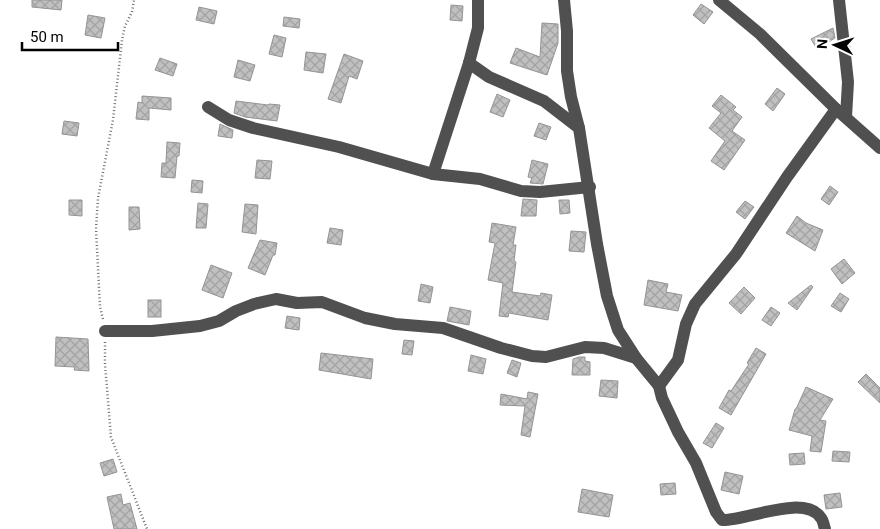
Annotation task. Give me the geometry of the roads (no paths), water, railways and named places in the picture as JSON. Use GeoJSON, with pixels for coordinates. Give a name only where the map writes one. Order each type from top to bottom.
{"type":"FeatureCollection","features":[{"type":"Feature","properties":{"kind":"street"},"geometry":{"type":"LineString","coordinates":[[433,174],[469,63],[478,28],[478,0]]}},
{"type":"Feature","properties":{"kind":"street"},"geometry":{"type":"LineString","coordinates":[[564,0],[567,31],[567,71],[571,97],[580,128],[597,244],[607,296],[618,330],[636,358],[659,386],[662,398],[678,432],[696,463],[716,512],[722,520],[732,521],[788,507],[802,507],[814,511],[821,517],[824,529]]}},
{"type":"Feature","properties":{"kind":"street"},"geometry":{"type":"LineString","coordinates":[[719,0],[760,34],[836,109],[880,148]]}},
{"type":"Feature","properties":{"kind":"street"},"geometry":{"type":"LineString","coordinates":[[839,0],[848,82],[846,118]]}},
{"type":"Feature","properties":{"kind":"street"},"geometry":{"type":"LineString","coordinates":[[469,63],[489,77],[544,101],[580,128]]}},
{"type":"Feature","properties":{"kind":"street"},"geometry":{"type":"LineString","coordinates":[[208,107],[229,120],[253,128],[339,146],[433,174],[480,179],[521,191],[540,192],[590,187]]}},
{"type":"Feature","properties":{"kind":"street"},"geometry":{"type":"LineString","coordinates":[[659,386],[678,360],[686,324],[695,304],[736,254],[787,177],[836,109]]}},
{"type":"Feature","properties":{"kind":"street"},"geometry":{"type":"LineString","coordinates":[[105,331],[152,331],[200,326],[254,304],[276,299],[297,303],[322,302],[365,318],[396,324],[443,328],[501,348],[532,356],[546,357],[585,347],[604,348],[636,358]]}}]}
